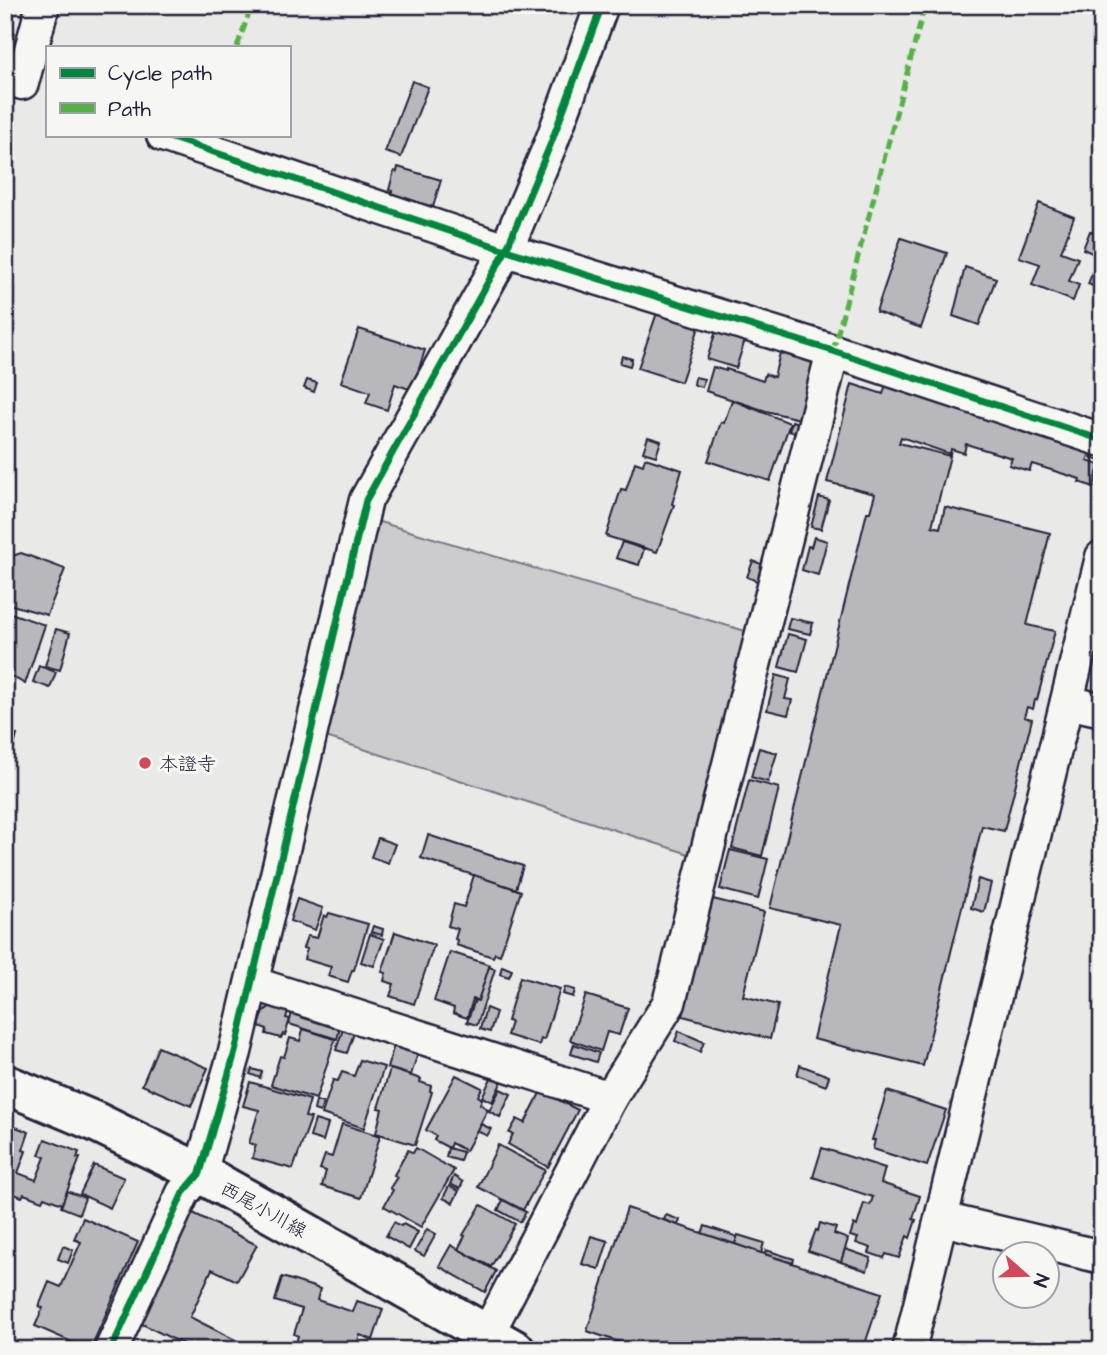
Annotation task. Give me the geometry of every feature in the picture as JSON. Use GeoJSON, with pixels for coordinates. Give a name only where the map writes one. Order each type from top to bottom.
{"type":"FeatureCollection","features":[{"type":"Feature","properties":{"kind":"main road","name":"西尾小川線"},"geometry":{"type":"LineString","coordinates":[[5,1084],[96,1122],[200,1173],[494,1345]]}},
{"type":"Feature","properties":{"kind":"street"},"geometry":{"type":"LineString","coordinates":[[25,84],[43,5]]}},
{"type":"Feature","properties":{"kind":"street"},"geometry":{"type":"LineString","coordinates":[[111,1350],[183,1193],[200,1173],[235,1052],[366,500],[506,250],[551,143],[602,5]]}},
{"type":"Feature","properties":{"kind":"street"},"geometry":{"type":"LineString","coordinates":[[166,136],[506,250],[833,351],[1102,440]]}},
{"type":"Feature","properties":{"kind":"street"},"geometry":{"type":"LineString","coordinates":[[494,1345],[610,1098],[669,1003],[833,351]]}},
{"type":"Feature","properties":{"kind":"street"},"geometry":{"type":"LineString","coordinates":[[909,1350],[1102,558]]}},
{"type":"Feature","properties":{"kind":"street"},"geometry":{"type":"LineString","coordinates":[[1066,702],[1102,710]]}},
{"type":"Feature","properties":{"kind":"street"},"geometry":{"type":"LineString","coordinates":[[252,983],[610,1098]]}},
{"type":"Feature","properties":{"kind":"street"},"geometry":{"type":"LineString","coordinates":[[942,1219],[1102,1257]]}},
{"type":"Feature","properties":{"kind":"shaded area"},"geometry":{"type":"Polygon","coordinates":[[[376,521],[752,633],[695,856],[323,736],[376,521]]]}},
{"type":"Feature","properties":{"kind":"building"},"geometry":{"type":"Polygon","coordinates":[[[412,81],[428,87],[401,157],[385,152],[412,81]]]}},
{"type":"Feature","properties":{"kind":"building"},"geometry":{"type":"Polygon","coordinates":[[[398,167],[441,180],[433,207],[391,194],[392,191],[389,190],[394,171],[397,172],[398,167]]]}},
{"type":"Feature","properties":{"kind":"building"},"geometry":{"type":"Polygon","coordinates":[[[1039,203],[1074,217],[1061,252],[1078,258],[1069,281],[1079,285],[1073,301],[1032,285],[1040,264],[1019,257],[1039,203]]]}},
{"type":"Feature","properties":{"kind":"building"},"geometry":{"type":"Polygon","coordinates":[[[1090,231],[1102,235],[1102,290],[1088,284],[1099,256],[1083,249],[1090,231]]]}},
{"type":"Feature","properties":{"kind":"building"},"geometry":{"type":"Polygon","coordinates":[[[901,238],[947,253],[921,328],[876,312],[901,238]]]}},
{"type":"Feature","properties":{"kind":"building"},"geometry":{"type":"Polygon","coordinates":[[[965,267],[996,278],[979,325],[953,316],[965,267]]]}},
{"type":"Feature","properties":{"kind":"building"},"geometry":{"type":"Polygon","coordinates":[[[658,310],[701,321],[681,382],[638,368],[658,310]]]}},
{"type":"Feature","properties":{"kind":"building"},"geometry":{"type":"Polygon","coordinates":[[[359,329],[425,350],[412,390],[395,384],[387,410],[366,403],[370,392],[341,382],[359,329]]]}},
{"type":"Feature","properties":{"kind":"building"},"geometry":{"type":"Polygon","coordinates":[[[716,331],[745,340],[736,368],[707,359],[716,331]]]}},
{"type":"Feature","properties":{"kind":"building"},"geometry":{"type":"Polygon","coordinates":[[[781,349],[818,359],[804,420],[766,411],[706,391],[713,367],[763,381],[765,374],[774,377],[781,349]]]}},
{"type":"Feature","properties":{"kind":"building"},"geometry":{"type":"Polygon","coordinates":[[[622,356],[632,359],[630,366],[620,363],[622,356]]]}},
{"type":"Feature","properties":{"kind":"building"},"geometry":{"type":"Polygon","coordinates":[[[695,377],[704,379],[702,387],[694,385],[695,377]]]}},
{"type":"Feature","properties":{"kind":"building"},"geometry":{"type":"Polygon","coordinates":[[[307,380],[317,383],[314,392],[304,388],[307,380]]]}},
{"type":"Feature","properties":{"kind":"building"},"geometry":{"type":"Polygon","coordinates":[[[852,384],[883,394],[886,384],[1091,450],[1087,461],[1099,465],[1094,487],[1079,482],[1080,479],[1032,464],[1029,471],[1009,465],[1012,458],[966,444],[964,453],[951,449],[950,454],[901,437],[899,443],[950,456],[932,526],[940,528],[945,507],[1050,533],[1027,625],[1055,631],[1037,700],[1033,709],[1027,707],[1024,717],[1032,719],[1004,831],[982,826],[923,1066],[813,1039],[841,925],[770,908],[867,512],[870,512],[875,494],[827,482],[852,384]]]}},
{"type":"Feature","properties":{"kind":"building"},"geometry":{"type":"Polygon","coordinates":[[[732,400],[790,423],[770,481],[708,461],[721,422],[724,423],[732,400]]]}},
{"type":"Feature","properties":{"kind":"building"},"geometry":{"type":"Polygon","coordinates":[[[792,421],[805,425],[802,435],[789,431],[792,421]]]}},
{"type":"Feature","properties":{"kind":"building"},"geometry":{"type":"Polygon","coordinates":[[[648,437],[661,441],[656,456],[643,452],[648,437]]]}},
{"type":"Feature","properties":{"kind":"building"},"geometry":{"type":"Polygon","coordinates":[[[1093,450],[1102,453],[1100,461],[1091,458],[1093,450]]]}},
{"type":"Feature","properties":{"kind":"building"},"geometry":{"type":"Polygon","coordinates":[[[645,458],[682,470],[672,504],[674,505],[657,552],[606,536],[621,489],[626,490],[635,462],[643,465],[645,458]]]}},
{"type":"Feature","properties":{"kind":"building"},"geometry":{"type":"Polygon","coordinates":[[[819,497],[829,500],[821,529],[811,527],[819,497]]]}},
{"type":"Feature","properties":{"kind":"building"},"geometry":{"type":"Polygon","coordinates":[[[814,537],[827,541],[818,575],[802,570],[808,546],[811,547],[814,537]]]}},
{"type":"Feature","properties":{"kind":"building"},"geometry":{"type":"Polygon","coordinates":[[[622,542],[644,549],[639,565],[616,558],[622,542]]]}},
{"type":"Feature","properties":{"kind":"building"},"geometry":{"type":"Polygon","coordinates":[[[21,553],[65,569],[47,615],[5,603],[6,574],[12,556],[21,553]]]}},
{"type":"Feature","properties":{"kind":"building"},"geometry":{"type":"Polygon","coordinates":[[[753,561],[770,567],[764,584],[747,577],[753,561]]]}},
{"type":"Feature","properties":{"kind":"building"},"geometry":{"type":"Polygon","coordinates":[[[5,611],[45,625],[25,684],[6,673],[5,676],[5,611]]]}},
{"type":"Feature","properties":{"kind":"building"},"geometry":{"type":"Polygon","coordinates":[[[790,618],[813,623],[810,634],[787,629],[790,618]]]}},
{"type":"Feature","properties":{"kind":"building"},"geometry":{"type":"Polygon","coordinates":[[[56,629],[70,633],[60,670],[45,666],[56,629]]]}},
{"type":"Feature","properties":{"kind":"building"},"geometry":{"type":"Polygon","coordinates":[[[788,634],[807,639],[798,672],[779,667],[788,634]]]}},
{"type":"Feature","properties":{"kind":"building"},"geometry":{"type":"Polygon","coordinates":[[[39,666],[56,672],[50,688],[33,682],[39,666]]]}},
{"type":"Feature","properties":{"kind":"building"},"geometry":{"type":"Polygon","coordinates":[[[776,675],[790,679],[785,699],[792,700],[788,715],[767,710],[776,675]]]}},
{"type":"Feature","properties":{"kind":"building"},"geometry":{"type":"Polygon","coordinates":[[[5,732],[17,735],[9,765],[5,764],[5,732]]]}},
{"type":"Feature","properties":{"kind":"building"},"geometry":{"type":"Polygon","coordinates":[[[759,748],[777,753],[768,782],[751,777],[759,748]]]}},
{"type":"Feature","properties":{"kind":"building"},"geometry":{"type":"Polygon","coordinates":[[[749,780],[779,788],[762,856],[732,848],[749,780]]]}},
{"type":"Feature","properties":{"kind":"building"},"geometry":{"type":"Polygon","coordinates":[[[428,835],[523,866],[516,889],[421,858],[428,835]]]}},
{"type":"Feature","properties":{"kind":"building"},"geometry":{"type":"Polygon","coordinates":[[[378,838],[395,844],[388,863],[371,857],[378,838]]]}},
{"type":"Feature","properties":{"kind":"building"},"geometry":{"type":"Polygon","coordinates":[[[730,850],[768,859],[758,899],[720,889],[730,850]]]}},
{"type":"Feature","properties":{"kind":"building"},"geometry":{"type":"Polygon","coordinates":[[[474,875],[521,891],[500,955],[495,953],[493,957],[456,945],[458,929],[448,926],[454,904],[464,907],[474,875]]]}},
{"type":"Feature","properties":{"kind":"building"},"geometry":{"type":"Polygon","coordinates":[[[978,879],[991,883],[984,912],[971,908],[978,879]]]}},
{"type":"Feature","properties":{"kind":"building"},"geometry":{"type":"Polygon","coordinates":[[[297,899],[323,908],[315,930],[290,921],[297,899]]]}},
{"type":"Feature","properties":{"kind":"building"},"geometry":{"type":"Polygon","coordinates":[[[713,899],[764,912],[743,996],[778,1005],[770,1039],[683,1016],[713,899]]]}},
{"type":"Feature","properties":{"kind":"building"},"geometry":{"type":"Polygon","coordinates":[[[329,913],[368,924],[348,982],[328,976],[331,967],[304,959],[307,949],[303,948],[307,936],[317,938],[324,915],[327,917],[329,913]]]}},
{"type":"Feature","properties":{"kind":"building"},"geometry":{"type":"Polygon","coordinates":[[[373,926],[383,929],[382,935],[371,932],[373,926]]]}},
{"type":"Feature","properties":{"kind":"building"},"geometry":{"type":"Polygon","coordinates":[[[395,932],[434,945],[414,1004],[390,996],[394,984],[384,981],[386,973],[382,972],[395,932]]]}},
{"type":"Feature","properties":{"kind":"building"},"geometry":{"type":"Polygon","coordinates":[[[370,934],[384,939],[374,966],[361,962],[370,934]]]}},
{"type":"Feature","properties":{"kind":"building"},"geometry":{"type":"Polygon","coordinates":[[[450,952],[490,965],[478,1001],[473,999],[467,1018],[453,1013],[454,1008],[434,1001],[450,952]]]}},
{"type":"Feature","properties":{"kind":"building"},"geometry":{"type":"Polygon","coordinates":[[[502,966],[512,970],[509,977],[500,974],[502,966]]]}},
{"type":"Feature","properties":{"kind":"building"},"geometry":{"type":"Polygon","coordinates":[[[489,967],[495,969],[477,1025],[467,1022],[475,1000],[478,1001],[489,967]]]}},
{"type":"Feature","properties":{"kind":"building"},"geometry":{"type":"Polygon","coordinates":[[[520,977],[560,989],[544,1040],[541,1039],[539,1045],[507,1035],[511,1022],[507,1021],[520,977]]]}},
{"type":"Feature","properties":{"kind":"building"},"geometry":{"type":"Polygon","coordinates":[[[565,987],[575,990],[573,997],[563,994],[565,987]]]}},
{"type":"Feature","properties":{"kind":"building"},"geometry":{"type":"Polygon","coordinates":[[[586,995],[628,1008],[619,1035],[607,1032],[601,1051],[570,1040],[586,995]]]}},
{"type":"Feature","properties":{"kind":"building"},"geometry":{"type":"Polygon","coordinates":[[[274,1004],[289,1008],[286,1018],[290,1019],[285,1035],[281,1038],[266,1034],[267,1029],[259,1026],[264,1011],[274,1004]]]}},
{"type":"Feature","properties":{"kind":"building"},"geometry":{"type":"Polygon","coordinates":[[[486,1008],[496,1012],[490,1032],[480,1029],[486,1008]]]}},
{"type":"Feature","properties":{"kind":"building"},"geometry":{"type":"Polygon","coordinates":[[[293,1009],[341,1024],[337,1039],[289,1024],[293,1009]]]}},
{"type":"Feature","properties":{"kind":"building"},"geometry":{"type":"Polygon","coordinates":[[[344,1026],[355,1030],[347,1053],[336,1050],[344,1026]]]}},
{"type":"Feature","properties":{"kind":"building"},"geometry":{"type":"Polygon","coordinates":[[[303,1029],[335,1039],[316,1099],[271,1085],[280,1056],[284,1057],[290,1038],[300,1041],[303,1029]]]}},
{"type":"Feature","properties":{"kind":"building"},"geometry":{"type":"Polygon","coordinates":[[[679,1031],[704,1042],[700,1052],[675,1041],[679,1031]]]}},
{"type":"Feature","properties":{"kind":"building"},"geometry":{"type":"Polygon","coordinates":[[[395,1042],[419,1050],[411,1075],[387,1068],[395,1042]]]}},
{"type":"Feature","properties":{"kind":"building"},"geometry":{"type":"Polygon","coordinates":[[[574,1044],[599,1053],[596,1062],[571,1054],[574,1044]]]}},
{"type":"Feature","properties":{"kind":"building"},"geometry":{"type":"Polygon","coordinates":[[[158,1047],[208,1068],[191,1106],[142,1085],[158,1047]]]}},
{"type":"Feature","properties":{"kind":"building"},"geometry":{"type":"Polygon","coordinates":[[[360,1060],[384,1067],[364,1128],[322,1114],[333,1080],[338,1081],[342,1072],[354,1076],[360,1060]]]}},
{"type":"Feature","properties":{"kind":"building"},"geometry":{"type":"Polygon","coordinates":[[[800,1065],[829,1076],[826,1086],[797,1075],[800,1065]]]}},
{"type":"Feature","properties":{"kind":"building"},"geometry":{"type":"Polygon","coordinates":[[[252,1069],[262,1072],[260,1078],[250,1074],[252,1069]]]}},
{"type":"Feature","properties":{"kind":"building"},"geometry":{"type":"Polygon","coordinates":[[[390,1069],[421,1079],[420,1082],[431,1086],[432,1092],[415,1145],[376,1133],[382,1109],[378,1108],[390,1069]]]}},
{"type":"Feature","properties":{"kind":"building"},"geometry":{"type":"Polygon","coordinates":[[[456,1075],[482,1088],[478,1096],[482,1099],[480,1104],[488,1109],[466,1151],[451,1143],[449,1148],[434,1140],[436,1136],[426,1130],[456,1075]]]}},
{"type":"Feature","properties":{"kind":"building"},"geometry":{"type":"Polygon","coordinates":[[[492,1076],[502,1081],[492,1102],[482,1097],[492,1076]]]}},
{"type":"Feature","properties":{"kind":"building"},"geometry":{"type":"Polygon","coordinates":[[[250,1082],[310,1100],[305,1117],[311,1118],[293,1169],[252,1158],[256,1145],[249,1143],[259,1110],[243,1106],[250,1082]]]}},
{"type":"Feature","properties":{"kind":"building"},"geometry":{"type":"Polygon","coordinates":[[[500,1089],[511,1094],[500,1117],[489,1111],[500,1089]]]}},
{"type":"Feature","properties":{"kind":"building"},"geometry":{"type":"Polygon","coordinates":[[[541,1091],[578,1110],[548,1167],[508,1144],[513,1134],[509,1133],[517,1119],[525,1123],[541,1091]]]}},
{"type":"Feature","properties":{"kind":"building"},"geometry":{"type":"Polygon","coordinates":[[[887,1091],[946,1110],[927,1166],[873,1149],[875,1140],[872,1140],[887,1091]]]}},
{"type":"Feature","properties":{"kind":"building"},"geometry":{"type":"Polygon","coordinates":[[[316,1101],[323,1103],[320,1112],[314,1110],[316,1101]]]}},
{"type":"Feature","properties":{"kind":"building"},"geometry":{"type":"Polygon","coordinates":[[[315,1120],[328,1124],[323,1141],[310,1137],[315,1120]]]}},
{"type":"Feature","properties":{"kind":"building"},"geometry":{"type":"Polygon","coordinates":[[[5,1123],[29,1132],[18,1173],[36,1180],[45,1157],[39,1155],[45,1139],[79,1152],[77,1158],[80,1158],[62,1204],[44,1197],[42,1201],[24,1194],[22,1197],[9,1192],[5,1196],[5,1123]]]}},
{"type":"Feature","properties":{"kind":"building"},"geometry":{"type":"Polygon","coordinates":[[[342,1124],[380,1136],[361,1198],[322,1186],[326,1171],[320,1169],[325,1155],[332,1157],[342,1124]]]}},
{"type":"Feature","properties":{"kind":"building"},"geometry":{"type":"Polygon","coordinates":[[[481,1124],[491,1129],[487,1136],[478,1131],[481,1124]]]}},
{"type":"Feature","properties":{"kind":"building"},"geometry":{"type":"Polygon","coordinates":[[[498,1145],[545,1170],[523,1210],[478,1187],[498,1145]]]}},
{"type":"Feature","properties":{"kind":"building"},"geometry":{"type":"Polygon","coordinates":[[[416,1148],[454,1170],[421,1227],[384,1206],[393,1190],[390,1188],[397,1177],[394,1175],[408,1150],[413,1153],[416,1148]]]}},
{"type":"Feature","properties":{"kind":"building"},"geometry":{"type":"Polygon","coordinates":[[[448,1148],[463,1152],[460,1161],[446,1157],[448,1148]]]}},
{"type":"Feature","properties":{"kind":"building"},"geometry":{"type":"Polygon","coordinates":[[[822,1148],[885,1168],[881,1183],[920,1196],[910,1238],[907,1236],[899,1258],[886,1254],[884,1258],[869,1253],[871,1248],[856,1243],[858,1238],[850,1236],[854,1224],[857,1226],[864,1203],[870,1205],[873,1197],[813,1177],[822,1148]]]}},
{"type":"Feature","properties":{"kind":"building"},"geometry":{"type":"Polygon","coordinates":[[[94,1165],[124,1178],[110,1208],[80,1194],[94,1165]]]}},
{"type":"Feature","properties":{"kind":"building"},"geometry":{"type":"Polygon","coordinates":[[[454,1176],[463,1182],[460,1189],[450,1184],[454,1176]]]}},
{"type":"Feature","properties":{"kind":"building"},"geometry":{"type":"Polygon","coordinates":[[[449,1186],[459,1191],[453,1203],[443,1198],[449,1186]]]}},
{"type":"Feature","properties":{"kind":"building"},"geometry":{"type":"Polygon","coordinates":[[[67,1191],[85,1198],[79,1214],[61,1207],[67,1191]]]}},
{"type":"Feature","properties":{"kind":"building"},"geometry":{"type":"Polygon","coordinates":[[[503,1200],[526,1212],[520,1222],[498,1210],[503,1200]]]}},
{"type":"Feature","properties":{"kind":"building"},"geometry":{"type":"Polygon","coordinates":[[[481,1205],[515,1224],[491,1267],[458,1249],[481,1205]]]}},
{"type":"Feature","properties":{"kind":"building"},"geometry":{"type":"Polygon","coordinates":[[[627,1208],[882,1293],[863,1350],[643,1350],[587,1331],[627,1208]]]}},
{"type":"Feature","properties":{"kind":"building"},"geometry":{"type":"Polygon","coordinates":[[[187,1210],[257,1245],[237,1281],[212,1269],[190,1317],[255,1350],[195,1350],[136,1321],[187,1210]]]}},
{"type":"Feature","properties":{"kind":"building"},"geometry":{"type":"Polygon","coordinates":[[[666,1215],[680,1220],[678,1225],[664,1220],[666,1215]]]}},
{"type":"Feature","properties":{"kind":"building"},"geometry":{"type":"Polygon","coordinates":[[[83,1218],[138,1242],[90,1350],[35,1326],[43,1308],[39,1306],[49,1282],[61,1287],[81,1242],[74,1239],[83,1218]]]}},
{"type":"Feature","properties":{"kind":"building"},"geometry":{"type":"Polygon","coordinates":[[[394,1222],[418,1232],[409,1249],[386,1236],[394,1222]]]}},
{"type":"Feature","properties":{"kind":"building"},"geometry":{"type":"Polygon","coordinates":[[[820,1223],[836,1228],[834,1234],[848,1239],[841,1262],[808,1251],[820,1223]]]}},
{"type":"Feature","properties":{"kind":"building"},"geometry":{"type":"Polygon","coordinates":[[[705,1226],[738,1237],[735,1244],[702,1233],[705,1226]]]}},
{"type":"Feature","properties":{"kind":"building"},"geometry":{"type":"Polygon","coordinates":[[[427,1229],[436,1234],[424,1256],[415,1251],[427,1229]]]}},
{"type":"Feature","properties":{"kind":"building"},"geometry":{"type":"Polygon","coordinates":[[[738,1235],[764,1243],[761,1253],[735,1244],[738,1235]]]}},
{"type":"Feature","properties":{"kind":"building"},"geometry":{"type":"Polygon","coordinates":[[[591,1236],[608,1241],[599,1269],[582,1264],[591,1236]]]}},
{"type":"Feature","properties":{"kind":"building"},"geometry":{"type":"Polygon","coordinates":[[[451,1245],[496,1271],[485,1292],[439,1266],[451,1245]]]}},
{"type":"Feature","properties":{"kind":"building"},"geometry":{"type":"Polygon","coordinates":[[[63,1246],[73,1250],[68,1263],[58,1259],[63,1246]]]}},
{"type":"Feature","properties":{"kind":"building"},"geometry":{"type":"Polygon","coordinates":[[[845,1249],[871,1258],[867,1271],[841,1262],[845,1249]]]}},
{"type":"Feature","properties":{"kind":"building"},"geometry":{"type":"Polygon","coordinates":[[[766,1250],[794,1259],[793,1263],[765,1254],[766,1250]]]}},
{"type":"Feature","properties":{"kind":"building"},"geometry":{"type":"Polygon","coordinates":[[[282,1277],[320,1289],[317,1300],[353,1312],[357,1301],[383,1309],[373,1340],[360,1335],[355,1350],[283,1350],[289,1349],[291,1345],[295,1346],[298,1336],[294,1334],[302,1309],[275,1301],[282,1277]]]}},
{"type":"Feature","properties":{"kind":"building"},"geometry":{"type":"Polygon","coordinates":[[[5,1344],[28,1350],[5,1350],[5,1344]]]}},
{"type":"Feature","properties":{"kind":"marked path"},"geometry":{"type":"LineString","coordinates":[[237,46],[252,5]]}},
{"type":"Feature","properties":{"kind":"marked path"},"geometry":{"type":"LineString","coordinates":[[833,351],[925,5]]}},
{"type":"Feature","properties":{"kind":"cycle path"},"geometry":{"type":"LineString","coordinates":[[111,1350],[183,1193],[200,1173],[235,1052],[366,500],[506,250],[551,143],[602,5]]}},
{"type":"Feature","properties":{"kind":"cycle path"},"geometry":{"type":"LineString","coordinates":[[166,136],[506,250],[833,351],[1102,440]]}},
{"type":"Feature","properties":{"kind":"place","name":"本證寺"},"geometry":{"type":"Point","coordinates":[145,763]}}]}
